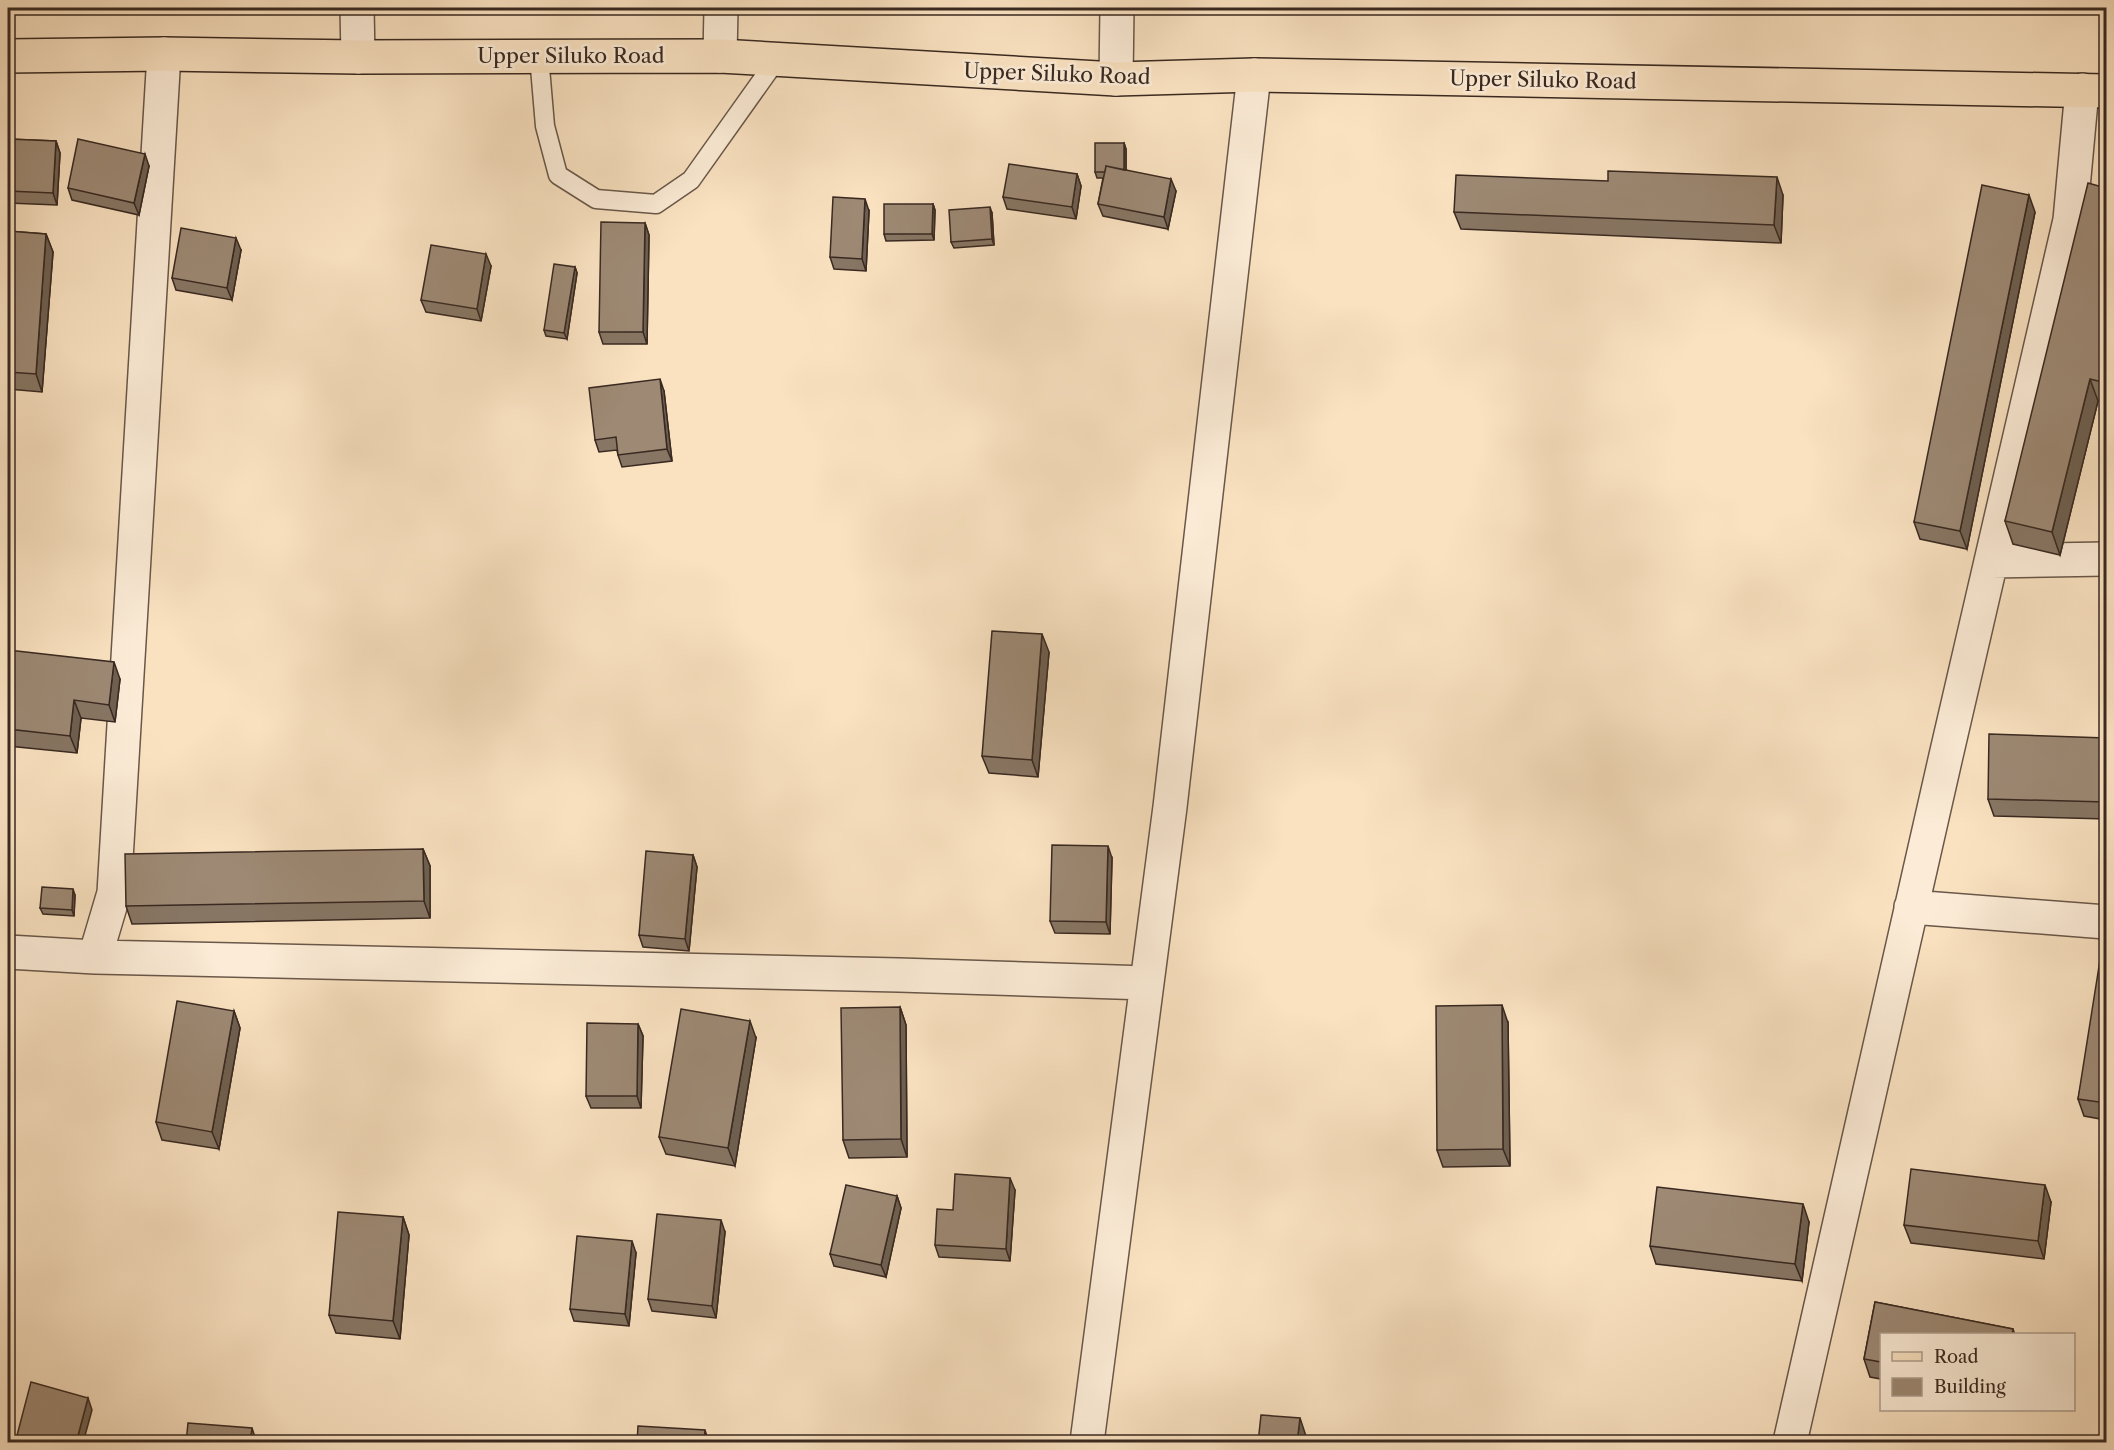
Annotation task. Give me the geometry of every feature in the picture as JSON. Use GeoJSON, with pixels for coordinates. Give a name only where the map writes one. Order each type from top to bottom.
{"type":"FeatureCollection","features":[{"type":"Feature","properties":{"kind":"main road","name":"Upper Siluko Road"},"geometry":{"type":"LineString","coordinates":[[8,56],[164,54],[358,57],[720,56],[1116,79],[1254,75],[2094,90]]}},
{"type":"Feature","properties":{"kind":"street"},"geometry":{"type":"LineString","coordinates":[[357,8],[358,57]]}},
{"type":"Feature","properties":{"kind":"street"},"geometry":{"type":"LineString","coordinates":[[720,56],[721,8]]}},
{"type":"Feature","properties":{"kind":"street"},"geometry":{"type":"LineString","coordinates":[[1116,79],[1117,8]]}},
{"type":"Feature","properties":{"kind":"street"},"geometry":{"type":"LineString","coordinates":[[95,957],[114,893],[164,54]]}},
{"type":"Feature","properties":{"kind":"street"},"geometry":{"type":"LineString","coordinates":[[1087,1443],[1170,807],[1254,75]]}},
{"type":"Feature","properties":{"kind":"street"},"geometry":{"type":"LineString","coordinates":[[1790,1443],[2070,220],[2094,90]]}},
{"type":"Feature","properties":{"kind":"street"},"geometry":{"type":"LineString","coordinates":[[1991,561],[2106,559]]}},
{"type":"Feature","properties":{"kind":"street"},"geometry":{"type":"LineString","coordinates":[[1911,907],[2106,922]]}},
{"type":"Feature","properties":{"kind":"street"},"geometry":{"type":"LineString","coordinates":[[8,952],[95,957],[888,974],[1147,983]]}},
{"type":"Feature","properties":{"kind":"lane"},"geometry":{"type":"LineString","coordinates":[[539,56],[545,126],[558,175],[596,199],[656,204],[691,180],[777,59]]}},
{"type":"Feature","properties":{"kind":"building"},"geometry":{"type":"Polygon","coordinates":[[[8,139],[56,141],[53,193],[8,191],[8,139]]]}},
{"type":"Feature","properties":{"kind":"building"},"geometry":{"type":"Polygon","coordinates":[[[78,139],[145,154],[134,203],[68,188],[78,139]]]}},
{"type":"Feature","properties":{"kind":"building"},"geometry":{"type":"Polygon","coordinates":[[[1095,143],[1124,143],[1124,170],[1106,166],[1105,172],[1095,172],[1095,143]]]}},
{"type":"Feature","properties":{"kind":"building"},"geometry":{"type":"Polygon","coordinates":[[[1009,164],[1077,174],[1072,207],[1003,197],[1009,164]]]}},
{"type":"Feature","properties":{"kind":"building"},"geometry":{"type":"Polygon","coordinates":[[[1106,166],[1171,179],[1164,217],[1098,204],[1106,166]]]}},
{"type":"Feature","properties":{"kind":"building"},"geometry":{"type":"Polygon","coordinates":[[[1608,171],[1777,177],[1774,225],[1454,212],[1456,175],[1608,181],[1608,171]]]}},
{"type":"Feature","properties":{"kind":"building"},"geometry":{"type":"Polygon","coordinates":[[[2088,183],[2106,188],[2106,383],[2090,379],[2052,532],[2005,521],[2088,183]]]}},
{"type":"Feature","properties":{"kind":"building"},"geometry":{"type":"Polygon","coordinates":[[[1982,185],[2029,195],[1960,531],[1914,522],[1982,185]]]}},
{"type":"Feature","properties":{"kind":"building"},"geometry":{"type":"Polygon","coordinates":[[[833,197],[865,199],[862,259],[830,257],[833,197]]]}},
{"type":"Feature","properties":{"kind":"building"},"geometry":{"type":"Polygon","coordinates":[[[884,204],[933,204],[932,234],[884,234],[884,204]]]}},
{"type":"Feature","properties":{"kind":"building"},"geometry":{"type":"Polygon","coordinates":[[[990,207],[992,239],[951,242],[949,210],[990,207]]]}},
{"type":"Feature","properties":{"kind":"building"},"geometry":{"type":"Polygon","coordinates":[[[601,222],[645,223],[643,332],[599,332],[601,222]]]}},
{"type":"Feature","properties":{"kind":"building"},"geometry":{"type":"Polygon","coordinates":[[[181,228],[236,238],[227,288],[172,278],[181,228]]]}},
{"type":"Feature","properties":{"kind":"building"},"geometry":{"type":"Polygon","coordinates":[[[8,231],[46,234],[36,374],[8,372],[8,231]]]}},
{"type":"Feature","properties":{"kind":"building"},"geometry":{"type":"Polygon","coordinates":[[[431,245],[486,254],[477,309],[421,300],[431,245]]]}},
{"type":"Feature","properties":{"kind":"building"},"geometry":{"type":"Polygon","coordinates":[[[554,264],[575,267],[564,333],[544,330],[554,264]]]}},
{"type":"Feature","properties":{"kind":"building"},"geometry":{"type":"Polygon","coordinates":[[[660,379],[667,449],[618,455],[616,437],[595,440],[589,388],[660,379]]]}},
{"type":"Feature","properties":{"kind":"building"},"geometry":{"type":"Polygon","coordinates":[[[992,631],[1042,634],[1032,760],[982,756],[992,631]]]}},
{"type":"Feature","properties":{"kind":"building"},"geometry":{"type":"Polygon","coordinates":[[[8,650],[114,662],[109,705],[74,700],[70,736],[8,729],[8,650]]]}},
{"type":"Feature","properties":{"kind":"building"},"geometry":{"type":"Polygon","coordinates":[[[1989,734],[2106,738],[2106,802],[1988,799],[1989,734]]]}},
{"type":"Feature","properties":{"kind":"building"},"geometry":{"type":"Polygon","coordinates":[[[1052,845],[1108,846],[1106,922],[1050,921],[1052,845]]]}},
{"type":"Feature","properties":{"kind":"building"},"geometry":{"type":"Polygon","coordinates":[[[423,849],[424,901],[126,906],[125,854],[423,849]]]}},
{"type":"Feature","properties":{"kind":"building"},"geometry":{"type":"Polygon","coordinates":[[[646,851],[693,855],[685,939],[639,935],[646,851]]]}},
{"type":"Feature","properties":{"kind":"building"},"geometry":{"type":"Polygon","coordinates":[[[42,887],[73,889],[72,910],[40,908],[42,887]]]}},
{"type":"Feature","properties":{"kind":"building"},"geometry":{"type":"Polygon","coordinates":[[[2100,960],[2106,961],[2106,1103],[2078,1099],[2100,960]]]}},
{"type":"Feature","properties":{"kind":"building"},"geometry":{"type":"Polygon","coordinates":[[[177,1001],[234,1011],[212,1132],[156,1122],[177,1001]]]}},
{"type":"Feature","properties":{"kind":"building"},"geometry":{"type":"Polygon","coordinates":[[[1502,1005],[1503,1149],[1437,1150],[1436,1006],[1502,1005]]]}},
{"type":"Feature","properties":{"kind":"building"},"geometry":{"type":"Polygon","coordinates":[[[900,1007],[901,1139],[843,1140],[841,1008],[900,1007]]]}},
{"type":"Feature","properties":{"kind":"building"},"geometry":{"type":"Polygon","coordinates":[[[681,1009],[750,1021],[728,1148],[659,1137],[681,1009]]]}},
{"type":"Feature","properties":{"kind":"building"},"geometry":{"type":"Polygon","coordinates":[[[587,1023],[638,1024],[637,1096],[586,1096],[587,1023]]]}},
{"type":"Feature","properties":{"kind":"building"},"geometry":{"type":"Polygon","coordinates":[[[1911,1169],[2045,1185],[2038,1241],[1904,1225],[1911,1169]]]}},
{"type":"Feature","properties":{"kind":"building"},"geometry":{"type":"Polygon","coordinates":[[[955,1174],[1010,1178],[1006,1249],[935,1245],[937,1209],[953,1210],[955,1174]]]}},
{"type":"Feature","properties":{"kind":"building"},"geometry":{"type":"Polygon","coordinates":[[[846,1185],[897,1196],[881,1265],[830,1254],[846,1185]]]}},
{"type":"Feature","properties":{"kind":"building"},"geometry":{"type":"Polygon","coordinates":[[[1657,1187],[1803,1204],[1795,1264],[1650,1246],[1657,1187]]]}},
{"type":"Feature","properties":{"kind":"building"},"geometry":{"type":"Polygon","coordinates":[[[338,1212],[403,1217],[393,1321],[329,1315],[338,1212]]]}},
{"type":"Feature","properties":{"kind":"building"},"geometry":{"type":"Polygon","coordinates":[[[657,1214],[721,1220],[712,1306],[648,1299],[657,1214]]]}},
{"type":"Feature","properties":{"kind":"building"},"geometry":{"type":"Polygon","coordinates":[[[577,1236],[632,1241],[625,1314],[570,1309],[577,1236]]]}},
{"type":"Feature","properties":{"kind":"building"},"geometry":{"type":"Polygon","coordinates":[[[1875,1302],[2013,1329],[2012,1333],[1880,1333],[1880,1362],[1864,1359],[1875,1302]]]}},
{"type":"Feature","properties":{"kind":"building"},"geometry":{"type":"Polygon","coordinates":[[[31,1382],[88,1398],[76,1443],[15,1443],[31,1382]]]}},
{"type":"Feature","properties":{"kind":"building"},"geometry":{"type":"Polygon","coordinates":[[[1261,1415],[1300,1418],[1297,1443],[1258,1443],[1261,1415]]]}},
{"type":"Feature","properties":{"kind":"building"},"geometry":{"type":"Polygon","coordinates":[[[188,1423],[252,1428],[250,1443],[186,1443],[188,1423]]]}},
{"type":"Feature","properties":{"kind":"building"},"geometry":{"type":"Polygon","coordinates":[[[638,1426],[705,1430],[704,1443],[637,1443],[638,1426]]]}}]}
